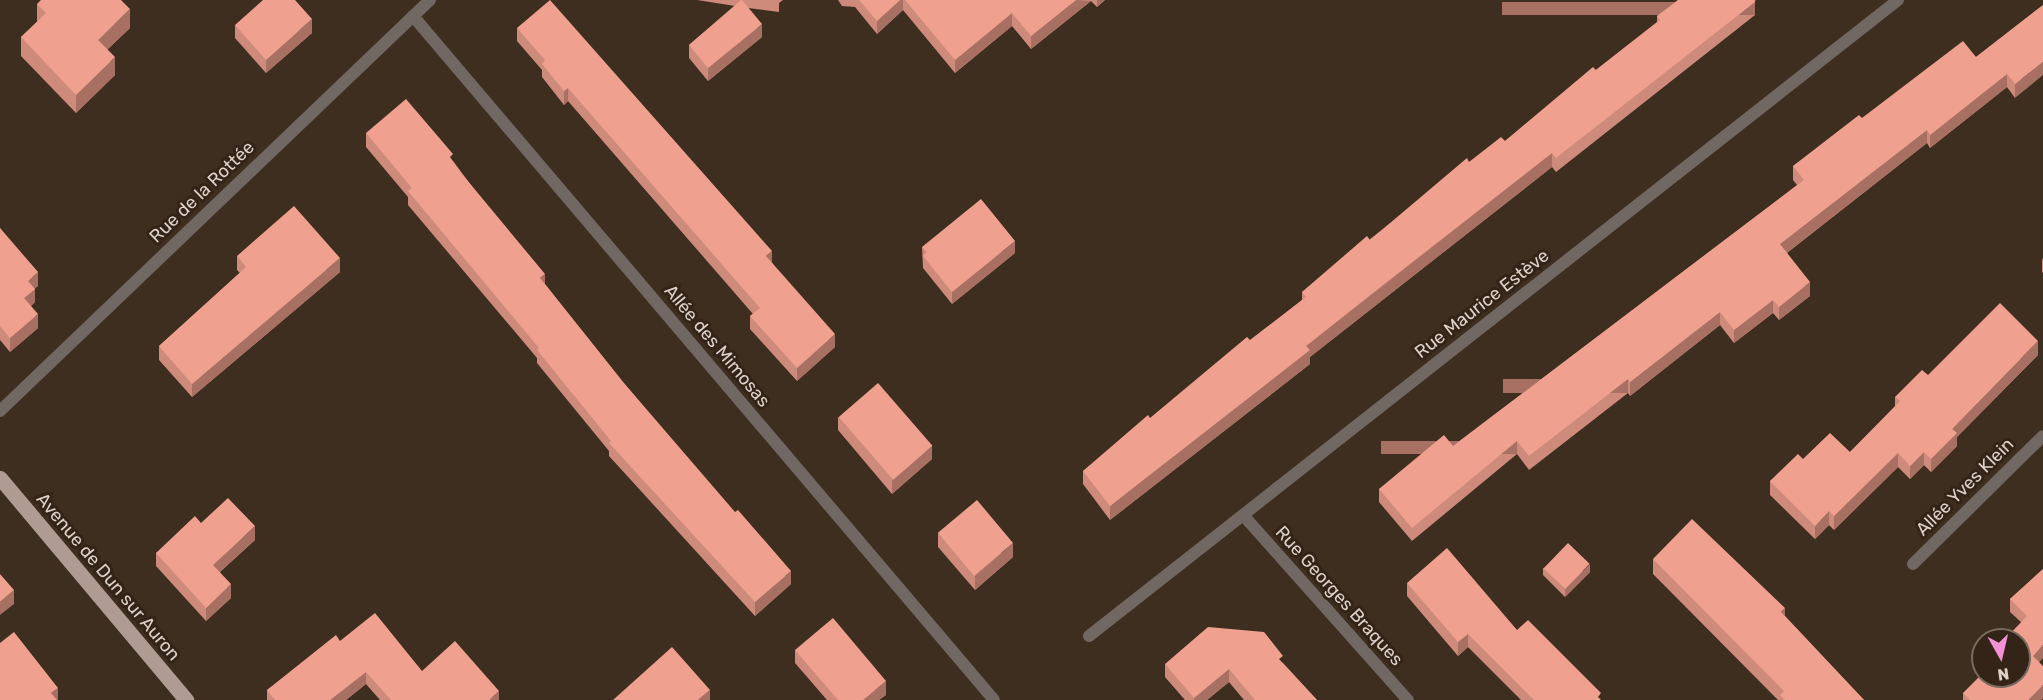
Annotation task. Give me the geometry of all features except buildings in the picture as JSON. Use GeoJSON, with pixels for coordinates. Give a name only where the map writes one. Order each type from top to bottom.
{"type":"FeatureCollection","features":[{"type":"Feature","properties":{"kind":"main road","name":"Avenue de Dun sur Auron"},"geometry":{"type":"LineString","coordinates":[[0,478],[186,700]]}},
{"type":"Feature","properties":{"kind":"street","name":"Rue de la Rottée"},"geometry":{"type":"LineString","coordinates":[[0,411],[430,0]]}},
{"type":"Feature","properties":{"kind":"street","name":"Rue Maurice Estève"},"geometry":{"type":"LineString","coordinates":[[1089,636],[1898,0]]}},
{"type":"Feature","properties":{"kind":"street","name":"Allée des Mimosas"},"geometry":{"type":"LineString","coordinates":[[413,16],[993,700]]}},
{"type":"Feature","properties":{"kind":"street","name":"Allée Yves Klein"},"geometry":{"type":"LineString","coordinates":[[1913,564],[2043,436]]}},
{"type":"Feature","properties":{"kind":"street","name":"Rue Georges Braques"},"geometry":{"type":"LineString","coordinates":[[1243,515],[1408,700]]}}]}
